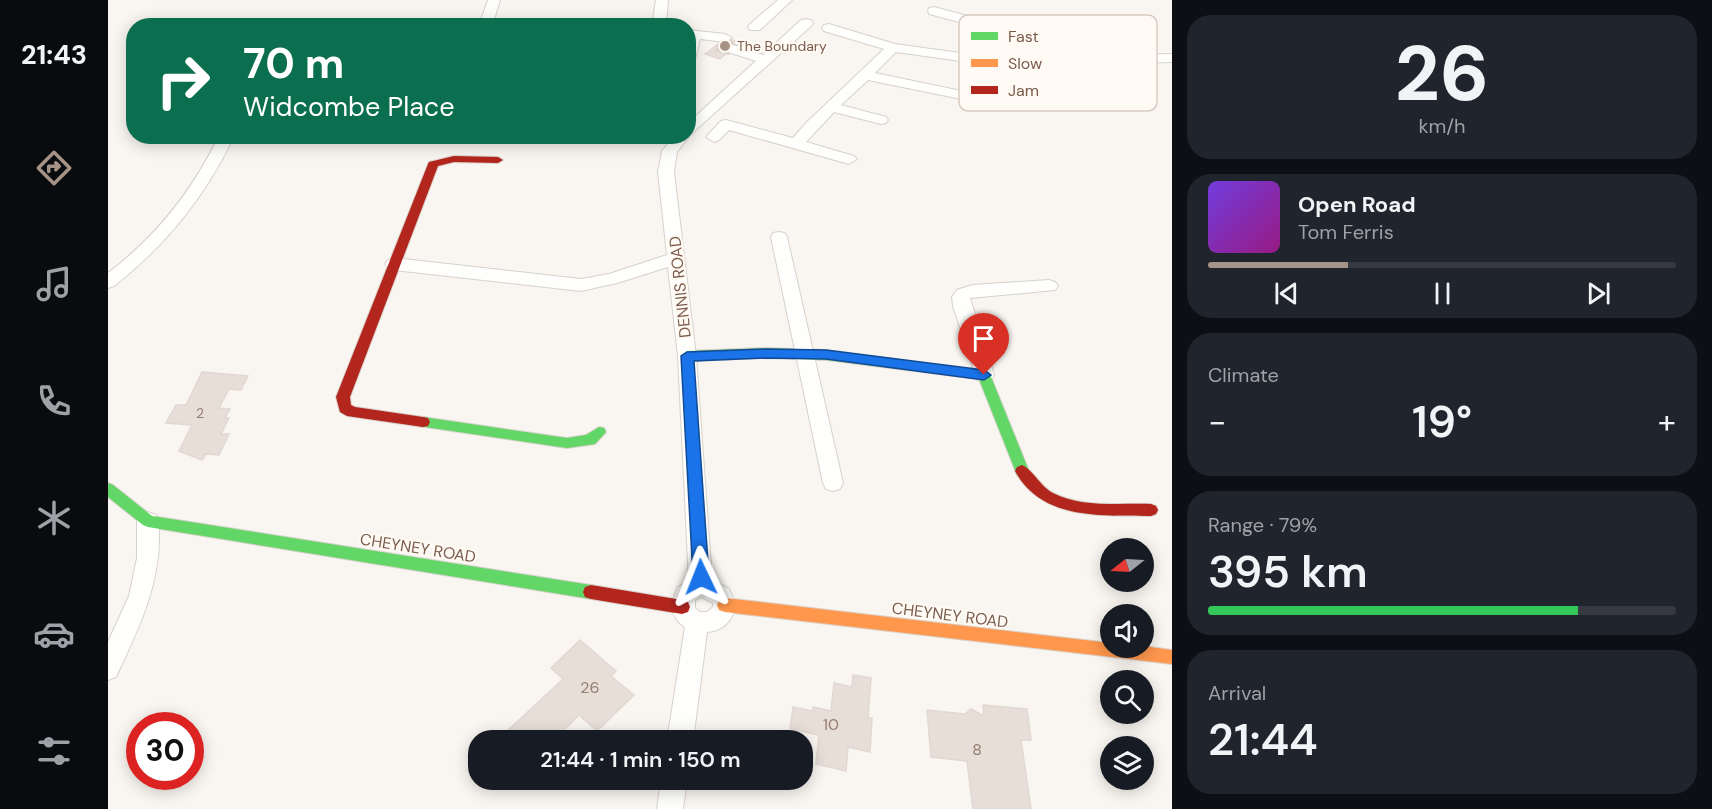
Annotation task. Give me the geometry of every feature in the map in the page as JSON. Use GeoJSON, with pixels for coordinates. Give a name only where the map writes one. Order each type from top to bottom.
{"type":"FeatureCollection","features":[{"type":"Feature","properties":{"kind":"street"},"geometry":{"type":"LineString","coordinates":[[487,18],[495,0]]}},
{"type":"Feature","properties":{"kind":"street"},"geometry":{"type":"LineString","coordinates":[[660,18],[662,0]]}},
{"type":"Feature","properties":{"kind":"street"},"geometry":{"type":"LineString","coordinates":[[755,27],[786,0]]}},
{"type":"Feature","properties":{"kind":"street"},"geometry":{"type":"LineString","coordinates":[[934,11],[959,18]]}},
{"type":"Feature","properties":{"kind":"street"},"geometry":{"type":"LineString","coordinates":[[696,124],[806,23]]}},
{"type":"Feature","properties":{"kind":"street"},"geometry":{"type":"LineString","coordinates":[[829,28],[893,48],[959,56]]}},
{"type":"Feature","properties":{"kind":"street"},"geometry":{"type":"LineString","coordinates":[[696,35],[769,57]]}},
{"type":"Feature","properties":{"kind":"street"},"geometry":{"type":"LineString","coordinates":[[797,144],[893,48]]}},
{"type":"Feature","properties":{"kind":"street"},"geometry":{"type":"LineString","coordinates":[[1157,58],[1172,58]]}},
{"type":"Feature","properties":{"kind":"street"},"geometry":{"type":"LineString","coordinates":[[866,75],[959,94]]}},
{"type":"Feature","properties":{"kind":"street"},"geometry":{"type":"LineString","coordinates":[[832,107],[881,120]]}},
{"type":"Feature","properties":{"kind":"street"},"geometry":{"type":"LineString","coordinates":[[714,136],[726,124],[849,159]]}},
{"type":"Feature","properties":{"kind":"street"},"geometry":{"type":"LineString","coordinates":[[108,282],[171,228],[185,210],[222,144]]}},
{"type":"Feature","properties":{"kind":"street","name":"DENNIS ROAD"},"geometry":{"type":"LineString","coordinates":[[676,144],[670,151],[666,172],[687,356],[701,587]]}},
{"type":"Feature","properties":{"kind":"street"},"geometry":{"type":"LineString","coordinates":[[498,160],[454,159],[433,164],[343,396],[345,408],[352,412],[567,443],[590,440],[598,432]]}},
{"type":"Feature","properties":{"kind":"street"},"geometry":{"type":"LineString","coordinates":[[778,237],[833,483]]}},
{"type":"Feature","properties":{"kind":"street"},"geometry":{"type":"LineString","coordinates":[[394,264],[581,285],[611,279],[677,258]]}},
{"type":"Feature","properties":{"kind":"street"},"geometry":{"type":"LineString","coordinates":[[1049,286],[972,291],[960,297],[984,375],[1022,473],[1041,495],[1056,503],[1069,506],[1151,510]]}},
{"type":"Feature","properties":{"kind":"street"},"geometry":{"type":"LineString","coordinates":[[687,356],[805,354],[853,357],[984,375]]}},
{"type":"Feature","properties":{"kind":"street"},"geometry":{"type":"LineString","coordinates":[[108,489],[148,521],[148,558],[140,596],[108,669]]}},
{"type":"Feature","properties":{"kind":"street","name":"CHEYNEY ROAD"},"geometry":{"type":"LineString","coordinates":[[148,521],[689,615]]}},
{"type":"Feature","properties":{"kind":"street"},"geometry":{"type":"LineString","coordinates":[[681,730],[689,615],[686,594],[701,587],[717,591],[725,605],[719,618],[712,622],[689,615]]}},
{"type":"Feature","properties":{"kind":"street","name":"CHEYNEY ROAD"},"geometry":{"type":"LineString","coordinates":[[725,605],[1172,657]]}},
{"type":"Feature","properties":{"kind":"street"},"geometry":{"type":"LineString","coordinates":[[670,809],[673,790]]}},
{"type":"Feature","properties":{"kind":"building","name":"The Boundary"},"geometry":{"type":"Polygon","coordinates":[[[726,38],[740,42],[720,59],[705,54],[726,38]]]}},
{"type":"Feature","properties":{"kind":"building"},"geometry":{"type":"Polygon","coordinates":[[[202,372],[248,376],[241,390],[229,389],[219,408],[230,409],[225,418],[229,418],[221,434],[229,434],[219,455],[206,454],[202,460],[179,451],[192,425],[166,423],[176,405],[186,405],[202,372]]]}},
{"type":"Feature","properties":{"kind":"building"},"geometry":{"type":"Polygon","coordinates":[[[580,640],[616,671],[611,676],[634,695],[598,730],[579,715],[564,730],[508,730],[563,679],[551,668],[580,640]]]}},
{"type":"Feature","properties":{"kind":"building"},"geometry":{"type":"Polygon","coordinates":[[[853,675],[871,678],[868,718],[872,718],[870,752],[848,747],[846,771],[816,764],[819,735],[813,734],[813,730],[790,729],[793,707],[813,711],[813,707],[831,711],[834,683],[852,687],[853,675]]]}},
{"type":"Feature","properties":{"kind":"building"},"geometry":{"type":"Polygon","coordinates":[[[983,705],[1027,709],[1031,740],[1021,740],[1031,809],[973,809],[967,761],[931,757],[927,710],[965,714],[971,709],[984,716],[983,705]]]}},
{"type":"Feature","properties":{"kind":"tunnel"},"geometry":{"type":"LineString","coordinates":[[718,44],[733,49]]}},
{"type":"Feature","properties":{"kind":"traffic: fast"},"geometry":{"type":"LineString","coordinates":[[687,356],[766,353],[826,355],[984,375],[1022,471]]}},
{"type":"Feature","properties":{"kind":"traffic: fast"},"geometry":{"type":"LineString","coordinates":[[423,422],[567,443],[590,440],[599,432]]}},
{"type":"Feature","properties":{"kind":"traffic: fast"},"geometry":{"type":"LineString","coordinates":[[108,489],[148,521],[591,592]]}},
{"type":"Feature","properties":{"kind":"traffic: slow"},"geometry":{"type":"LineString","coordinates":[[725,605],[1172,657]]}},
{"type":"Feature","properties":{"kind":"traffic: jam"},"geometry":{"type":"LineString","coordinates":[[423,422],[352,412],[345,408],[343,397],[433,164],[454,159],[498,160]]}},
{"type":"Feature","properties":{"kind":"traffic: jam"},"geometry":{"type":"LineString","coordinates":[[1022,471],[1033,486],[1046,496],[1062,503],[1097,509],[1151,510]]}},
{"type":"Feature","properties":{"kind":"traffic: jam"},"geometry":{"type":"LineString","coordinates":[[591,592],[682,607]]}},
{"type":"Feature","properties":{"kind":"place","name":"The Boundary"},"geometry":{"type":"Point","coordinates":[725,46]}},
{"type":"Feature","properties":{"kind":"route"},"geometry":{"type":"LineString","coordinates":[[701,577],[687,356],[766,353],[826,355],[984,375]]}}]}
